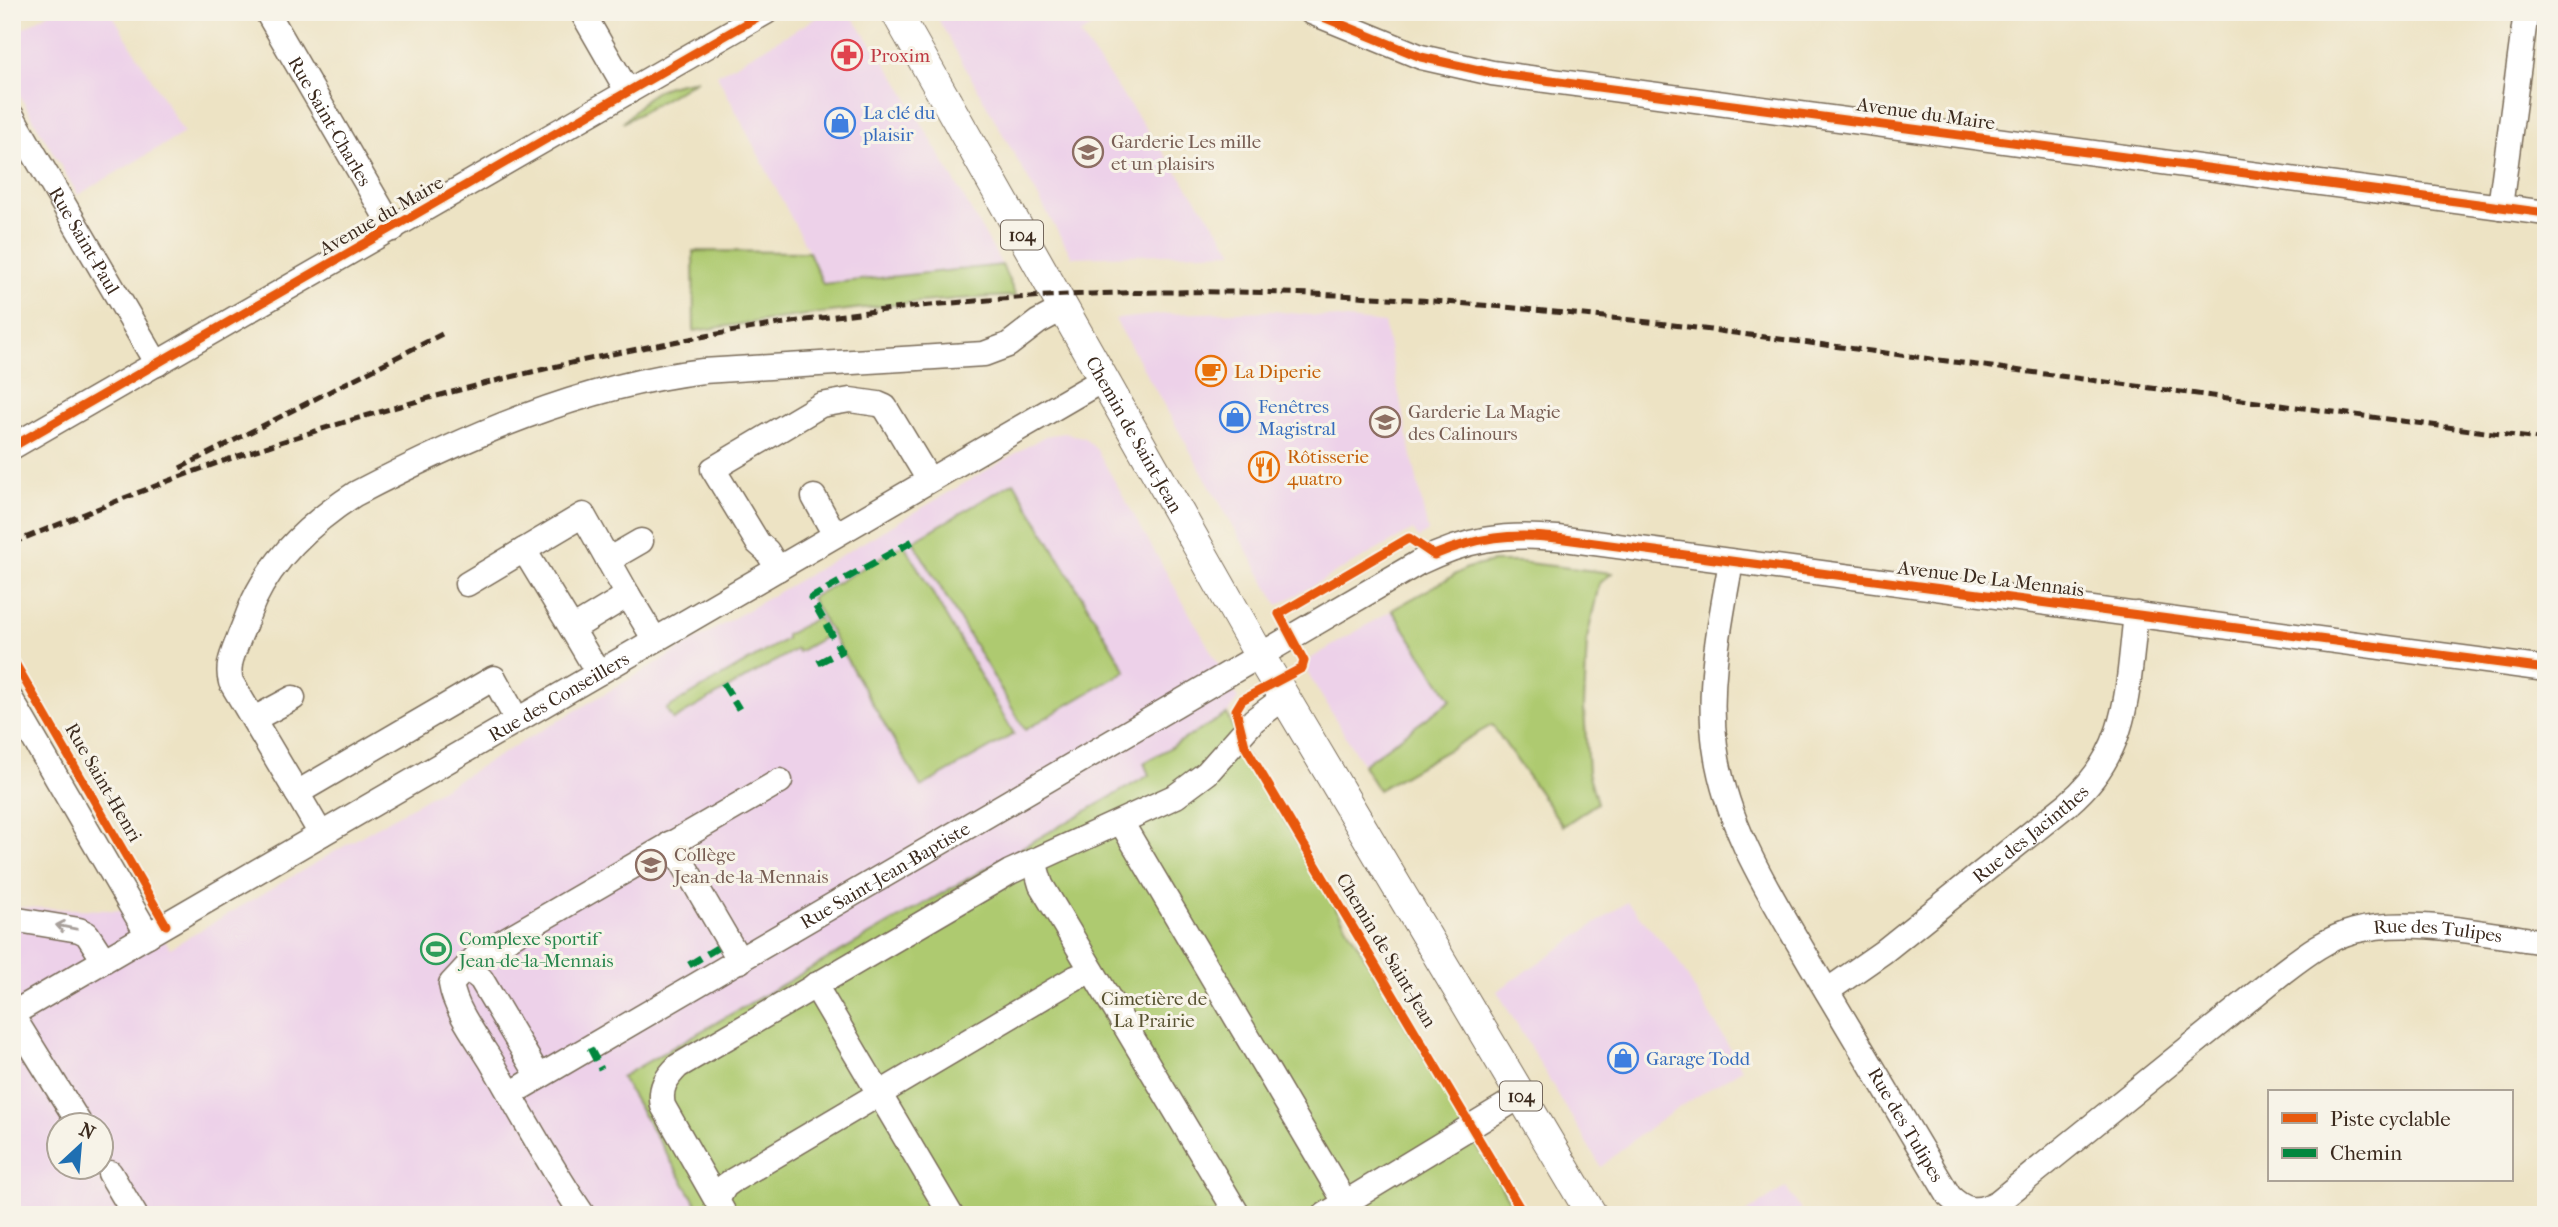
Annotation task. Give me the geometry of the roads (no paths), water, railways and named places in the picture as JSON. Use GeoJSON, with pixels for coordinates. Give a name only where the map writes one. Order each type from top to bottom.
{"type":"FeatureCollection","features":[{"type":"Feature","properties":{"kind":"main road","name":"Chemin de Saint-Jean"},"geometry":{"type":"LineString","coordinates":[[895,12],[1260,656],[1592,1215]]}},
{"type":"Feature","properties":{"kind":"street","name":"Rue Saint-Charles"},"geometry":{"type":"LineString","coordinates":[[267,12],[393,229]]}},
{"type":"Feature","properties":{"kind":"street"},"geometry":{"type":"LineString","coordinates":[[582,12],[628,92]]}},
{"type":"Feature","properties":{"kind":"street","name":"Avenue du Maire"},"geometry":{"type":"LineString","coordinates":[[12,447],[766,12]]}},
{"type":"Feature","properties":{"kind":"street"},"geometry":{"type":"LineString","coordinates":[[2500,207],[2526,12]]}},
{"type":"Feature","properties":{"kind":"street","name":"Avenue du Maire"},"geometry":{"type":"LineString","coordinates":[[1324,15],[1421,57],[1492,73],[2546,213]]}},
{"type":"Feature","properties":{"kind":"street","name":"Rue Saint-Paul"},"geometry":{"type":"LineString","coordinates":[[12,116],[157,364]]}},
{"type":"Feature","properties":{"kind":"street"},"geometry":{"type":"LineString","coordinates":[[321,834],[232,682],[229,665],[254,600],[272,569],[337,506],[389,475],[503,424],[624,385],[703,371],[984,354],[1008,345],[1038,322],[1064,308]]}},
{"type":"Feature","properties":{"kind":"street","name":"Rue des Conseillers"},"geometry":{"type":"LineString","coordinates":[[12,1014],[655,640],[772,560],[835,535],[1104,379]]}},
{"type":"Feature","properties":{"kind":"street"},"geometry":{"type":"LineString","coordinates":[[772,560],[758,543],[712,469],[821,405],[850,400],[885,407],[929,480]]}},
{"type":"Feature","properties":{"kind":"street"},"geometry":{"type":"LineString","coordinates":[[814,497],[835,535]]}},
{"type":"Feature","properties":{"kind":"street"},"geometry":{"type":"LineString","coordinates":[[467,584],[583,515],[655,640]]}},
{"type":"Feature","properties":{"kind":"street"},"geometry":{"type":"LineString","coordinates":[[764,526],[770,535],[772,560]]}},
{"type":"Feature","properties":{"kind":"street","name":"Avenue De La Mennais"},"geometry":{"type":"LineString","coordinates":[[1260,656],[1418,563],[1481,538],[1517,535],[2546,669]]}},
{"type":"Feature","properties":{"kind":"street"},"geometry":{"type":"LineString","coordinates":[[608,560],[641,541]]}},
{"type":"Feature","properties":{"kind":"street"},"geometry":{"type":"LineString","coordinates":[[524,550],[598,673]]}},
{"type":"Feature","properties":{"kind":"street","name":"Rue des Tulipes"},"geometry":{"type":"LineString","coordinates":[[1731,562],[1715,661],[1712,698],[1715,744],[1724,792],[1737,830],[1755,867],[1949,1196],[1968,1210],[1977,1211],[1998,1202],[2284,971],[2317,947],[2335,938],[2361,930],[2408,925],[2546,942]]}},
{"type":"Feature","properties":{"kind":"street"},"geometry":{"type":"LineString","coordinates":[[572,629],[628,595]]}},
{"type":"Feature","properties":{"kind":"street","name":"Rue des Jacinthes"},"geometry":{"type":"LineString","coordinates":[[1827,991],[1883,952],[2092,782],[2109,757],[2120,727],[2136,614]]}},
{"type":"Feature","properties":{"kind":"street","name":"Rue Saint-Jean-Baptiste"},"geometry":{"type":"LineString","coordinates":[[510,1094],[1260,656]]}},
{"type":"Feature","properties":{"kind":"street"},"geometry":{"type":"LineString","coordinates":[[297,793],[494,678],[517,720]]}},
{"type":"Feature","properties":{"kind":"street"},"geometry":{"type":"LineString","coordinates":[[721,1207],[663,1106],[663,1086],[678,1066],[1000,878],[1177,796],[1196,783],[1254,720],[1285,697]]}},
{"type":"Feature","properties":{"kind":"street"},"geometry":{"type":"LineString","coordinates":[[254,719],[293,698]]}},
{"type":"Feature","properties":{"kind":"street","name":"Rue Saint-Henri"},"geometry":{"type":"LineString","coordinates":[[12,701],[148,935]]}},
{"type":"Feature","properties":{"kind":"street"},"geometry":{"type":"LineString","coordinates":[[1197,757],[1210,752],[1223,754]]}},
{"type":"Feature","properties":{"kind":"street"},"geometry":{"type":"LineString","coordinates":[[583,1215],[553,1171],[461,1009],[451,987],[452,982],[476,957],[780,781]]}},
{"type":"Feature","properties":{"kind":"street"},"geometry":{"type":"LineString","coordinates":[[1121,822],[1335,1208],[1521,1096]]}},
{"type":"Feature","properties":{"kind":"street"},"geometry":{"type":"LineString","coordinates":[[671,843],[740,961]]}},
{"type":"Feature","properties":{"kind":"street"},"geometry":{"type":"LineString","coordinates":[[1034,861],[1041,885],[1238,1215]]}},
{"type":"Feature","properties":{"kind":"street"},"geometry":{"type":"LineString","coordinates":[[12,919],[88,933],[104,960]]}},
{"type":"Feature","properties":{"kind":"street"},"geometry":{"type":"LineString","coordinates":[[467,968],[481,979],[539,1077]]}},
{"type":"Feature","properties":{"kind":"street"},"geometry":{"type":"LineString","coordinates":[[721,1207],[725,1186],[732,1181],[1075,978],[1092,971]]}},
{"type":"Feature","properties":{"kind":"street"},"geometry":{"type":"LineString","coordinates":[[815,985],[951,1215]]}},
{"type":"Feature","properties":{"kind":"street"},"geometry":{"type":"LineString","coordinates":[[12,1014],[73,1112]]}},
{"type":"Feature","properties":{"kind":"street"},"geometry":{"type":"LineString","coordinates":[[116,1182],[135,1215]]}},
{"type":"Feature","properties":{"kind":"railway"},"geometry":{"type":"LineString","coordinates":[[12,543],[154,486],[361,417],[482,384],[604,356],[728,332],[852,314],[977,301],[1102,294],[1228,292],[1336,295],[1551,312],[1658,323],[2546,440]]}},
{"type":"Feature","properties":{"kind":"railway"},"geometry":{"type":"LineString","coordinates":[[180,468],[442,334]]}},
{"type":"Feature","properties":{"kind":"place","name":"Proxim"},"geometry":{"type":"Point","coordinates":[847,55]}},
{"type":"Feature","properties":{"kind":"place","name":"La clé du plaisir"},"geometry":{"type":"Point","coordinates":[840,123]}},
{"type":"Feature","properties":{"kind":"place","name":"Garderie Les mille et un plaisirs"},"geometry":{"type":"Point","coordinates":[1088,152]}},
{"type":"Feature","properties":{"kind":"place","name":"La Diperie"},"geometry":{"type":"Point","coordinates":[1211,371]}},
{"type":"Feature","properties":{"kind":"place","name":"Fenêtres Magistral"},"geometry":{"type":"Point","coordinates":[1235,417]}},
{"type":"Feature","properties":{"kind":"place","name":"Garderie La Magie des Calinours"},"geometry":{"type":"Point","coordinates":[1385,422]}},
{"type":"Feature","properties":{"kind":"place","name":"Rôtisserie 4uatro"},"geometry":{"type":"Point","coordinates":[1264,467]}},
{"type":"Feature","properties":{"kind":"place","name":"Collège Jean-de-la-Mennais"},"geometry":{"type":"Point","coordinates":[651,865]}},
{"type":"Feature","properties":{"kind":"place","name":"Complexe sportif Jean-de-la-Mennais"},"geometry":{"type":"Point","coordinates":[436,949]}},
{"type":"Feature","properties":{"kind":"place","name":"Garage Todd"},"geometry":{"type":"Point","coordinates":[1623,1058]}},
{"type":"Feature","properties":{"kind":"park label","name":"Cimetière de La Prairie"},"geometry":{"type":"Point","coordinates":[1154,1009]}}]}
